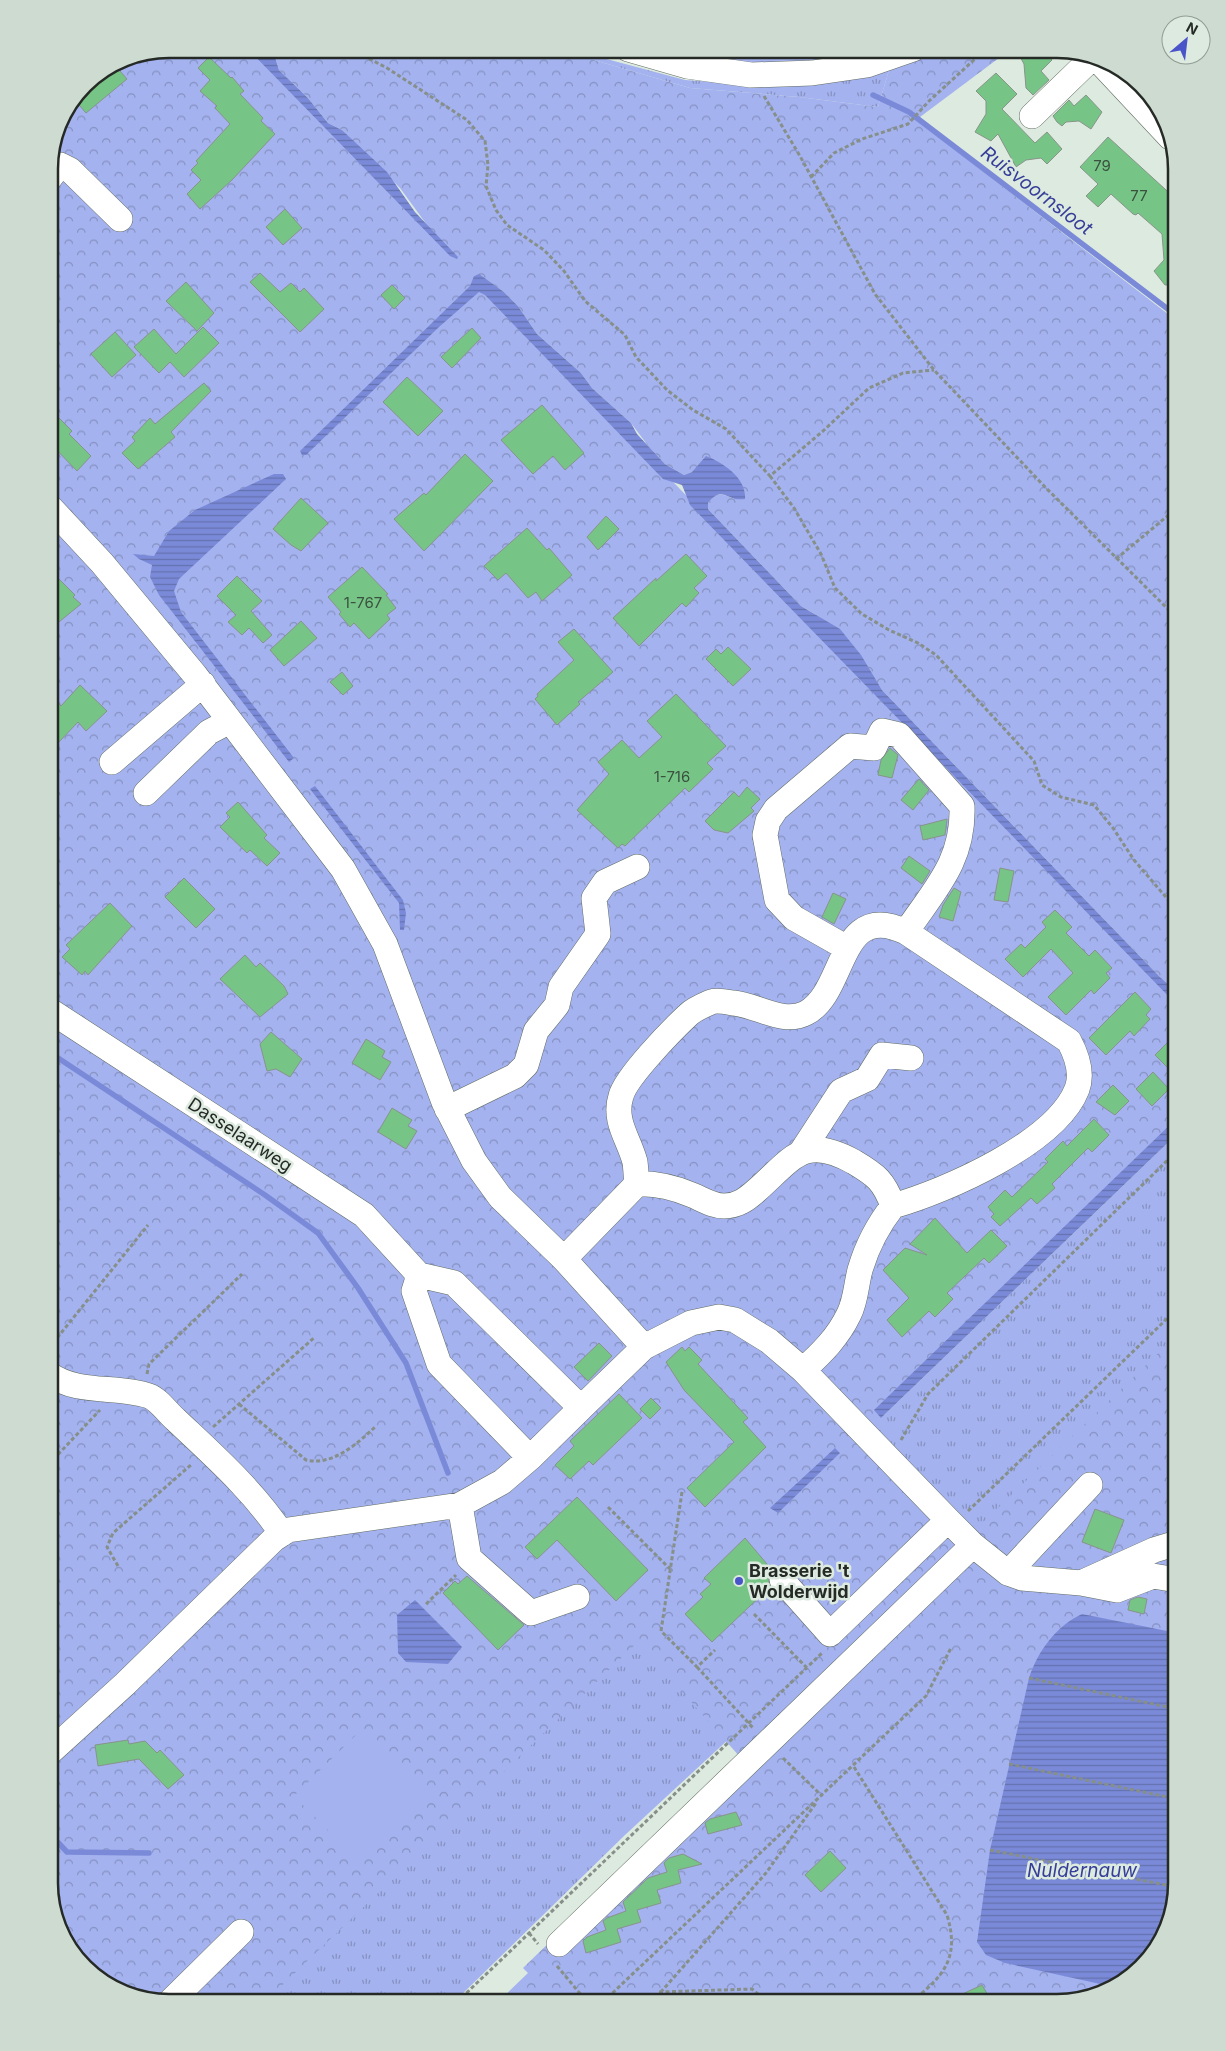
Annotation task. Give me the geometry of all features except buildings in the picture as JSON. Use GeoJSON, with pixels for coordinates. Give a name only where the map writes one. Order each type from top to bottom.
{"type":"FeatureCollection","features":[{"type":"Feature","properties":{"kind":"street"},"geometry":{"type":"LineString","coordinates":[[659,58],[686,66],[752,75],[812,74],[867,65],[887,58]]}},
{"type":"Feature","properties":{"kind":"street"},"geometry":{"type":"LineString","coordinates":[[1032,116],[1088,62]]}},
{"type":"Feature","properties":{"kind":"street"},"geometry":{"type":"LineString","coordinates":[[1106,69],[1160,127]]}},
{"type":"Feature","properties":{"kind":"street"},"geometry":{"type":"LineString","coordinates":[[58,166],[70,170],[120,219]]}},
{"type":"Feature","properties":{"kind":"street"},"geometry":{"type":"LineString","coordinates":[[58,516],[102,562],[202,684],[343,869],[381,936],[447,1109],[474,1161],[500,1197],[564,1259],[644,1347]]}},
{"type":"Feature","properties":{"kind":"street"},"geometry":{"type":"LineString","coordinates":[[112,762],[202,684]]}},
{"type":"Feature","properties":{"kind":"street"},"geometry":{"type":"LineString","coordinates":[[146,793],[208,732],[230,720]]}},
{"type":"Feature","properties":{"kind":"street"},"geometry":{"type":"LineString","coordinates":[[847,948],[794,918],[777,900],[765,835],[768,821],[776,809],[850,746],[874,748],[882,731],[900,735],[962,806],[961,836],[950,868],[906,932]]}},
{"type":"Feature","properties":{"kind":"street"},"geometry":{"type":"LineString","coordinates":[[447,1109],[515,1076],[526,1065],[536,1031],[557,1005],[561,987],[598,934],[594,898],[605,882],[637,867]]}},
{"type":"Feature","properties":{"kind":"street"},"geometry":{"type":"LineString","coordinates":[[637,1184],[634,1161],[620,1121],[621,1096],[638,1069],[689,1014],[712,1002],[736,1003],[794,1018],[808,1013],[824,997],[847,948],[857,933],[874,927],[894,927],[906,932],[1069,1041],[1080,1071],[1077,1089],[1064,1110],[1022,1146],[991,1166],[943,1189],[893,1206],[876,1230],[866,1250],[857,1293],[838,1334],[823,1352],[803,1370]]}},
{"type":"Feature","properties":{"kind":"street","name":"Dasselaarweg"},"geometry":{"type":"LineString","coordinates":[[58,1016],[364,1215],[419,1274]]}},
{"type":"Feature","properties":{"kind":"street"},"geometry":{"type":"LineString","coordinates":[[564,1259],[637,1184],[652,1183],[693,1195],[716,1205],[724,1206],[742,1203],[802,1151],[841,1091],[867,1078],[882,1055],[911,1058]]}},
{"type":"Feature","properties":{"kind":"street"},"geometry":{"type":"LineString","coordinates":[[802,1151],[820,1148],[841,1155],[880,1179],[893,1206]]}},
{"type":"Feature","properties":{"kind":"street"},"geometry":{"type":"LineString","coordinates":[[530,1458],[439,1364],[414,1291],[419,1274],[454,1283],[581,1408]]}},
{"type":"Feature","properties":{"kind":"street"},"geometry":{"type":"LineString","coordinates":[[58,1744],[125,1684],[274,1539],[288,1530],[460,1505],[502,1482],[530,1458],[644,1347],[691,1323],[719,1317],[735,1320],[769,1341],[803,1370],[950,1523],[1008,1574],[1022,1578],[1081,1583],[1117,1590],[1153,1576],[1168,1578]]}},
{"type":"Feature","properties":{"kind":"street"},"geometry":{"type":"LineString","coordinates":[[58,1380],[79,1386],[150,1396],[203,1445],[267,1511],[282,1534]]}},
{"type":"Feature","properties":{"kind":"street"},"geometry":{"type":"LineString","coordinates":[[1008,1574],[1090,1485]]}},
{"type":"Feature","properties":{"kind":"street"},"geometry":{"type":"LineString","coordinates":[[460,1505],[469,1558],[531,1613],[577,1597]]}},
{"type":"Feature","properties":{"kind":"street"},"geometry":{"type":"LineString","coordinates":[[782,1580],[830,1634],[950,1523]]}},
{"type":"Feature","properties":{"kind":"street"},"geometry":{"type":"LineString","coordinates":[[551,1950],[973,1544]]}},
{"type":"Feature","properties":{"kind":"street"},"geometry":{"type":"LineString","coordinates":[[1081,1583],[1154,1550],[1168,1546]]}},
{"type":"Feature","properties":{"kind":"street"},"geometry":{"type":"LineString","coordinates":[[179,1993],[241,1932]]}},
{"type":"Feature","properties":{"kind":"path"},"geometry":{"type":"LineString","coordinates":[[368,58],[387,68],[467,120],[484,141],[488,166],[486,186],[496,210],[508,225],[544,250],[564,271],[586,301],[625,335],[636,357],[667,390],[692,410],[726,429],[770,476],[794,508],[821,554],[835,588],[862,614],[889,630],[918,643],[936,655],[962,686],[1034,761],[1042,785],[1061,797],[1094,805],[1145,875],[1168,900]]}},
{"type":"Feature","properties":{"kind":"path"},"geometry":{"type":"LineString","coordinates":[[811,177],[834,153],[862,139],[908,124],[921,109],[976,58]]}},
{"type":"Feature","properties":{"kind":"path"},"geometry":{"type":"LineString","coordinates":[[752,75],[811,177],[874,294],[934,370],[1116,559],[1168,609]]}},
{"type":"Feature","properties":{"kind":"path"},"geometry":{"type":"LineString","coordinates":[[770,476],[823,431],[869,388],[902,374],[934,370]]}},
{"type":"Feature","properties":{"kind":"path"},"geometry":{"type":"LineString","coordinates":[[1116,559],[1168,516]]}},
{"type":"Feature","properties":{"kind":"path"},"geometry":{"type":"LineString","coordinates":[[889,1460],[928,1394],[1168,1160]]}},
{"type":"Feature","properties":{"kind":"path"},"geometry":{"type":"LineString","coordinates":[[58,1337],[148,1225]]}},
{"type":"Feature","properties":{"kind":"path"},"geometry":{"type":"LineString","coordinates":[[143,1395],[149,1364],[242,1274]]}},
{"type":"Feature","properties":{"kind":"path"},"geometry":{"type":"LineString","coordinates":[[950,1523],[1168,1317]]}},
{"type":"Feature","properties":{"kind":"path"},"geometry":{"type":"LineString","coordinates":[[118,1566],[107,1547],[113,1533],[203,1445],[239,1404],[316,1337]]}},
{"type":"Feature","properties":{"kind":"path"},"geometry":{"type":"LineString","coordinates":[[58,1455],[118,1392]]}},
{"type":"Feature","properties":{"kind":"path"},"geometry":{"type":"LineString","coordinates":[[239,1404],[306,1460],[317,1462],[336,1456],[375,1428]]}},
{"type":"Feature","properties":{"kind":"path"},"geometry":{"type":"LineString","coordinates":[[682,1492],[660,1630],[767,1742],[821,1795]]}},
{"type":"Feature","properties":{"kind":"path"},"geometry":{"type":"LineString","coordinates":[[608,1507],[670,1569]]}},
{"type":"Feature","properties":{"kind":"path"},"geometry":{"type":"LineString","coordinates":[[754,1614],[810,1672]]}},
{"type":"Feature","properties":{"kind":"path"},"geometry":{"type":"LineString","coordinates":[[611,1994],[926,1696],[951,1648]]}},
{"type":"Feature","properties":{"kind":"path"},"geometry":{"type":"LineString","coordinates":[[696,1667],[715,1650]]}},
{"type":"Feature","properties":{"kind":"path"},"geometry":{"type":"LineString","coordinates":[[1029,1678],[1168,1707]]}},
{"type":"Feature","properties":{"kind":"path"},"geometry":{"type":"LineString","coordinates":[[467,1993],[749,1723]]}},
{"type":"Feature","properties":{"kind":"path"},"geometry":{"type":"LineString","coordinates":[[1009,1764],[1168,1797]]}},
{"type":"Feature","properties":{"kind":"path"},"geometry":{"type":"LineString","coordinates":[[854,1766],[947,1915],[952,1933],[952,1951],[946,1968],[919,1994]]}},
{"type":"Feature","properties":{"kind":"path"},"geometry":{"type":"LineString","coordinates":[[659,1992],[766,1873],[821,1795]]}},
{"type":"Feature","properties":{"kind":"path"},"geometry":{"type":"LineString","coordinates":[[990,1850],[1168,1885]]}},
{"type":"Feature","properties":{"kind":"path"},"geometry":{"type":"LineString","coordinates":[[529,1933],[551,1950],[581,1993]]}},
{"type":"Feature","properties":{"kind":"path"},"geometry":{"type":"LineString","coordinates":[[659,1992],[752,1989],[758,1994]]}},
{"type":"Feature","properties":{"kind":"green space"},"geometry":{"type":"Polygon","coordinates":[[[154,58],[263,58],[430,229],[400,188],[342,130],[328,123],[308,98],[279,70],[275,58],[590,58],[690,88],[799,97],[878,107],[889,70],[915,58],[999,58],[916,120],[1168,314],[1168,984],[882,690],[847,642],[826,622],[801,606],[708,509],[708,503],[717,495],[735,499],[692,472],[684,475],[665,464],[631,423],[592,388],[581,373],[537,334],[518,306],[504,292],[479,275],[474,276],[1168,994],[1168,1129],[864,1422],[972,1533],[1168,1344],[1168,1897],[1160,1925],[1146,1950],[1131,1966],[1107,1982],[1093,1988],[1072,1993],[507,1993],[528,1973],[523,1968],[740,1757],[638,1642],[274,1993],[161,1993],[133,1988],[119,1982],[95,1966],[85,1956],[69,1932],[63,1918],[58,1897],[58,154],[66,126],[72,113],[85,95],[113,72],[140,61],[154,58]]]}},
{"type":"Feature","properties":{"kind":"green space"},"geometry":{"type":"Polygon","coordinates":[[[590,58],[603,58],[685,80],[768,86],[889,70],[878,107],[799,97],[690,88],[590,58]]]}},
{"type":"Feature","properties":{"kind":"green space"},"geometry":{"type":"Polygon","coordinates":[[[687,58],[838,58],[814,63],[742,67],[687,58]]]}},
{"type":"Feature","properties":{"kind":"green space"},"geometry":{"type":"Polygon","coordinates":[[[1168,1143],[1168,1528],[997,1544],[950,1512],[862,1420],[942,1343],[881,1418],[1168,1143]]]}},
{"type":"Feature","properties":{"kind":"green space"},"geometry":{"type":"Polygon","coordinates":[[[655,1633],[745,1724],[625,1835],[463,1993],[266,1993],[549,1670],[655,1633]]]}},
{"type":"Feature","properties":{"kind":"green space"},"geometry":{"type":"Polygon","coordinates":[[[363,1728],[427,1793],[359,1861],[294,1796],[363,1728]]]}},
{"type":"Feature","properties":{"kind":"water"},"geometry":{"type":"Polygon","coordinates":[[[257,58],[275,58],[279,70],[308,98],[328,123],[342,130],[387,172],[415,212],[458,257],[457,259],[450,256],[257,58]]]}},
{"type":"Feature","properties":{"kind":"water"},"geometry":{"type":"Polygon","coordinates":[[[479,274],[504,292],[518,306],[537,334],[581,373],[592,388],[631,423],[637,434],[665,464],[684,475],[692,472],[706,456],[719,462],[738,478],[745,491],[745,499],[721,494],[717,495],[708,503],[708,509],[801,606],[840,629],[861,655],[882,690],[1168,984],[1168,996],[690,505],[682,485],[663,479],[485,295],[479,292],[439,327],[306,455],[302,455],[300,451],[470,286],[474,276],[479,274]]]}},
{"type":"Feature","properties":{"kind":"water"},"geometry":{"type":"Polygon","coordinates":[[[274,474],[283,474],[286,479],[179,579],[174,591],[181,612],[294,758],[289,762],[159,595],[150,577],[152,565],[133,554],[154,556],[169,531],[195,510],[274,474]]]}},
{"type":"Feature","properties":{"kind":"water"},"geometry":{"type":"Polygon","coordinates":[[[315,786],[403,900],[406,913],[404,930],[400,930],[399,903],[310,789],[315,786]]]}},
{"type":"Feature","properties":{"kind":"water"},"geometry":{"type":"Polygon","coordinates":[[[1168,1127],[1168,1143],[881,1418],[874,1410],[1168,1127]]]}},
{"type":"Feature","properties":{"kind":"water"},"geometry":{"type":"Polygon","coordinates":[[[835,1448],[840,1453],[778,1513],[770,1508],[835,1448]]]}},
{"type":"Feature","properties":{"kind":"water"},"geometry":{"type":"Polygon","coordinates":[[[415,1600],[462,1647],[448,1664],[406,1662],[398,1653],[397,1615],[415,1600]]]}},
{"type":"Feature","properties":{"kind":"water","name":"Nuldernauw"},"geometry":{"type":"Polygon","coordinates":[[[1082,1614],[1168,1631],[1168,1897],[1160,1925],[1146,1950],[1131,1966],[1102,1984],[1005,1963],[986,1955],[977,1942],[990,1850],[1029,1678],[1037,1658],[1049,1640],[1073,1619],[1082,1614]]]}},
{"type":"Feature","properties":{"kind":"waterway","name":"Ruisvoornsloot"},"geometry":{"type":"LineString","coordinates":[[873,95],[909,112],[1168,309]]}},
{"type":"Feature","properties":{"kind":"waterway"},"geometry":{"type":"LineString","coordinates":[[58,1058],[265,1195],[318,1233],[358,1288],[406,1363],[448,1473]]}},
{"type":"Feature","properties":{"kind":"waterway"},"geometry":{"type":"LineString","coordinates":[[58,1842],[67,1852],[149,1853]]}},
{"type":"Feature","properties":{"kind":"place","name":"Brasserie 't Wolderwijd"},"geometry":{"type":"Point","coordinates":[739,1581]}}]}
